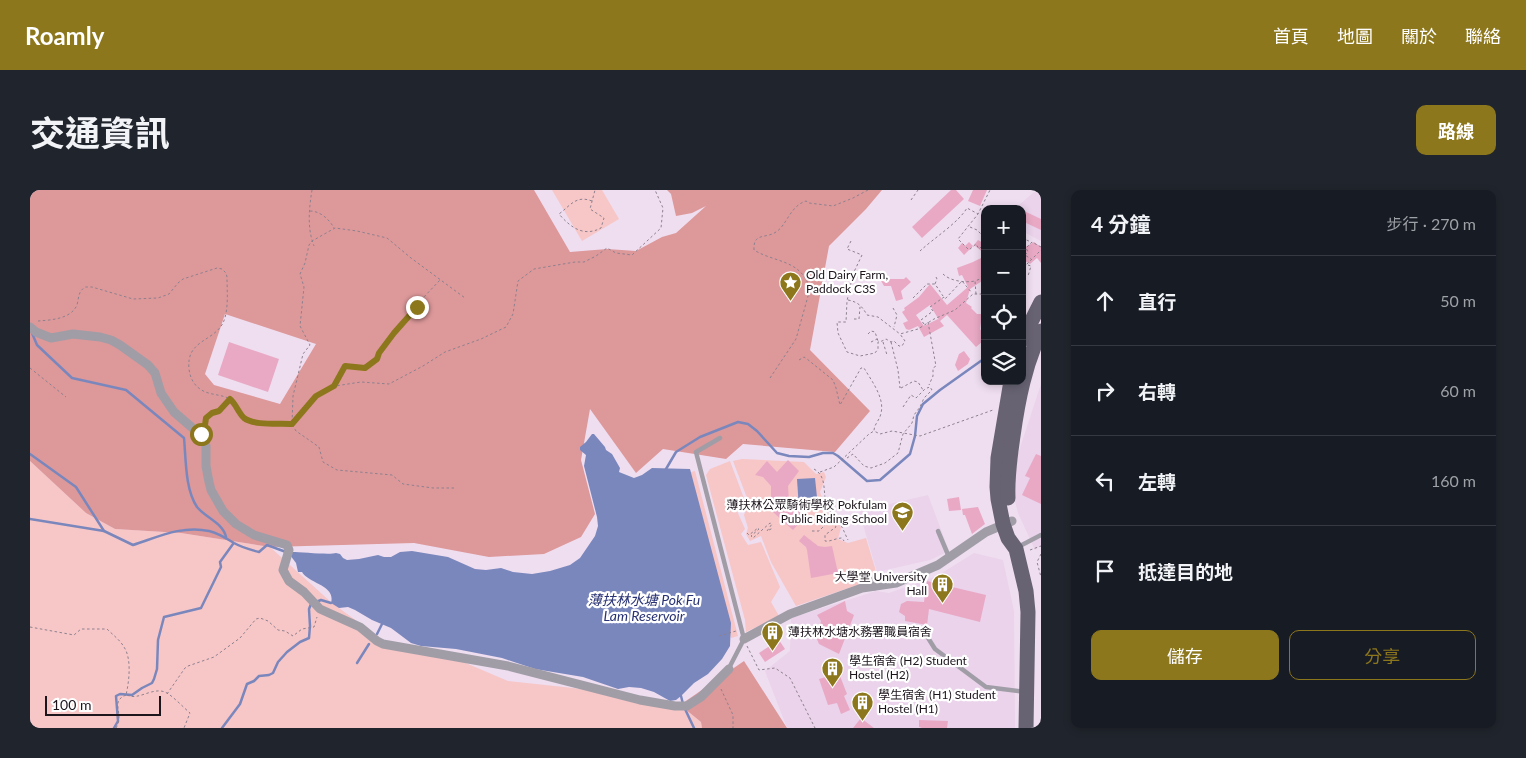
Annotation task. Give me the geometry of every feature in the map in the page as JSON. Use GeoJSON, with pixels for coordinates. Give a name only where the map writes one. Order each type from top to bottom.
{"type":"FeatureCollection","features":[{"type":"Feature","properties":{"kind":"main road"},"geometry":{"type":"LineString","coordinates":[[1026,332],[1041,302]]}},
{"type":"Feature","properties":{"kind":"main road"},"geometry":{"type":"LineString","coordinates":[[1008,523],[1009,460],[1016,416],[1029,358],[1041,331]]}},
{"type":"Feature","properties":{"kind":"main road"},"geometry":{"type":"LineString","coordinates":[[1010,385],[997,473],[998,499],[1008,523],[1017,535],[1026,591],[1026,728]]}},
{"type":"Feature","properties":{"kind":"street"},"geometry":{"type":"LineString","coordinates":[[32,325],[47,337],[73,334],[100,337],[120,345],[151,368],[161,393],[174,412],[201,434],[206,446],[206,466],[211,490],[224,511],[236,524],[254,535],[287,545],[289,550],[284,572],[289,581],[304,592],[316,605],[360,627],[376,641],[391,646],[508,666],[640,700],[679,706],[687,706],[701,697],[726,672]]}},
{"type":"Feature","properties":{"kind":"street"},"geometry":{"type":"LineString","coordinates":[[742,635],[790,614],[862,588],[896,583],[938,565],[986,532],[1008,523]]}},
{"type":"Feature","properties":{"kind":"street"},"geometry":{"type":"LineString","coordinates":[[870,577],[874,586]]}},
{"type":"Feature","properties":{"kind":"lane"},"geometry":{"type":"LineString","coordinates":[[720,438],[696,452],[742,635],[726,672]]}},
{"type":"Feature","properties":{"kind":"lane"},"geometry":{"type":"LineString","coordinates":[[938,531],[949,558]]}},
{"type":"Feature","properties":{"kind":"lane"},"geometry":{"type":"LineString","coordinates":[[1020,548],[1041,535]]}},
{"type":"Feature","properties":{"kind":"lane"},"geometry":{"type":"LineString","coordinates":[[861,636],[904,629],[925,633],[935,649],[986,687],[1026,692]]}},
{"type":"Feature","properties":{"kind":"path"},"geometry":{"type":"LineString","coordinates":[[312,190],[309,222],[314,246]]}},
{"type":"Feature","properties":{"kind":"path"},"geometry":{"type":"LineString","coordinates":[[592,201],[585,198],[578,199],[559,214],[565,222],[580,231],[592,233],[602,228],[604,218],[590,209],[595,190]]}},
{"type":"Feature","properties":{"kind":"path"},"geometry":{"type":"LineString","coordinates":[[292,424],[316,396],[334,386],[361,382],[389,384],[445,352],[481,339],[506,327],[513,314],[518,281],[534,269],[584,262],[607,248],[616,254],[632,255],[661,228],[663,208],[655,190]]}},
{"type":"Feature","properties":{"kind":"path"},"geometry":{"type":"LineString","coordinates":[[770,378],[796,339],[810,289],[798,270],[754,250],[754,242],[758,238],[778,231],[801,203],[806,201],[833,206],[868,190]]}},
{"type":"Feature","properties":{"kind":"path"},"geometry":{"type":"LineString","coordinates":[[911,200],[918,190]]}},
{"type":"Feature","properties":{"kind":"path"},"geometry":{"type":"LineString","coordinates":[[983,205],[990,190]]}},
{"type":"Feature","properties":{"kind":"path"},"geometry":{"type":"LineString","coordinates":[[920,251],[964,214],[967,208],[978,214]]}},
{"type":"Feature","properties":{"kind":"path"},"geometry":{"type":"LineString","coordinates":[[981,209],[958,239],[969,250],[976,244],[979,249],[981,247]]}},
{"type":"Feature","properties":{"kind":"path"},"geometry":{"type":"LineString","coordinates":[[309,211],[315,211],[324,216],[335,228]]}},
{"type":"Feature","properties":{"kind":"path"},"geometry":{"type":"LineString","coordinates":[[968,219],[972,221]]}},
{"type":"Feature","properties":{"kind":"path"},"geometry":{"type":"LineString","coordinates":[[969,226],[981,234]]}},
{"type":"Feature","properties":{"kind":"path"},"geometry":{"type":"LineString","coordinates":[[454,488],[433,488],[403,484],[392,475],[337,470],[323,462],[318,447],[296,431],[292,424],[292,396],[303,354],[310,345],[300,326],[304,287],[300,276],[309,245],[312,241],[335,228],[387,238],[410,258],[465,298]]}},
{"type":"Feature","properties":{"kind":"path"},"geometry":{"type":"LineString","coordinates":[[1026,240],[1041,247]]}},
{"type":"Feature","properties":{"kind":"path"},"geometry":{"type":"LineString","coordinates":[[851,241],[846,249],[862,255],[852,274],[846,322],[837,322],[838,333],[847,352],[860,356],[875,353],[878,349],[875,332],[871,331],[868,334]]}},
{"type":"Feature","properties":{"kind":"path"},"geometry":{"type":"LineString","coordinates":[[1026,253],[1028,252],[1026,248],[1032,242]]}},
{"type":"Feature","properties":{"kind":"path"},"geometry":{"type":"LineString","coordinates":[[1028,276],[1031,266],[1027,264],[1041,250]]}},
{"type":"Feature","properties":{"kind":"path"},"geometry":{"type":"LineString","coordinates":[[1026,255],[1031,259]]}},
{"type":"Feature","properties":{"kind":"path"},"geometry":{"type":"LineString","coordinates":[[32,325],[70,313],[76,307],[80,292],[85,287],[96,288],[133,299],[154,298],[169,294],[183,280],[217,268],[222,269],[227,277],[224,320],[217,330],[194,347],[190,356],[189,368],[191,378],[198,387],[209,393],[230,399],[242,416],[253,422],[292,424]]}},
{"type":"Feature","properties":{"kind":"path"},"geometry":{"type":"LineString","coordinates":[[943,274],[946,277],[962,281],[975,281],[981,279]]}},
{"type":"Feature","properties":{"kind":"path"},"geometry":{"type":"LineString","coordinates":[[936,277],[935,284],[944,297]]}},
{"type":"Feature","properties":{"kind":"path"},"geometry":{"type":"LineString","coordinates":[[334,386],[345,366],[365,368],[377,359],[379,353],[394,333],[440,280]]}},
{"type":"Feature","properties":{"kind":"path"},"geometry":{"type":"LineString","coordinates":[[962,281],[972,294]]}},
{"type":"Feature","properties":{"kind":"path"},"geometry":{"type":"LineString","coordinates":[[924,324],[921,320],[933,311],[930,307],[944,297],[945,299],[962,281]]}},
{"type":"Feature","properties":{"kind":"path"},"geometry":{"type":"LineString","coordinates":[[975,281],[976,294]]}},
{"type":"Feature","properties":{"kind":"path"},"geometry":{"type":"LineString","coordinates":[[913,298],[927,284],[935,284]]}},
{"type":"Feature","properties":{"kind":"path"},"geometry":{"type":"LineString","coordinates":[[900,334],[918,329],[924,324],[955,310],[972,294],[981,294]]}},
{"type":"Feature","properties":{"kind":"path"},"geometry":{"type":"LineString","coordinates":[[848,300],[857,302],[867,315],[878,317],[894,328],[904,341],[902,346],[886,338],[882,342],[878,342]]}},
{"type":"Feature","properties":{"kind":"path"},"geometry":{"type":"LineString","coordinates":[[854,318],[859,319],[860,306]]}},
{"type":"Feature","properties":{"kind":"path"},"geometry":{"type":"LineString","coordinates":[[893,308],[897,315],[894,328]]}},
{"type":"Feature","properties":{"kind":"path"},"geometry":{"type":"LineString","coordinates":[[903,407],[912,395],[916,398],[927,388],[936,366],[928,322]]}},
{"type":"Feature","properties":{"kind":"path"},"geometry":{"type":"LineString","coordinates":[[871,342],[877,339]]}},
{"type":"Feature","properties":{"kind":"path"},"geometry":{"type":"LineString","coordinates":[[882,342],[887,355]]}},
{"type":"Feature","properties":{"kind":"path"},"geometry":{"type":"LineString","coordinates":[[891,342],[900,387],[914,381],[918,382],[923,390]]}},
{"type":"Feature","properties":{"kind":"path"},"geometry":{"type":"LineString","coordinates":[[798,360],[804,357],[830,376],[836,388],[840,405],[861,368],[864,368],[876,389],[881,404],[881,415],[873,428],[874,431],[845,455],[834,468],[820,472],[814,469]]}},
{"type":"Feature","properties":{"kind":"path"},"geometry":{"type":"LineString","coordinates":[[30,368],[66,397]]}},
{"type":"Feature","properties":{"kind":"path"},"geometry":{"type":"LineString","coordinates":[[847,458],[853,454],[864,466],[871,468],[881,465],[898,453],[904,434],[912,423],[924,398],[932,390],[930,387],[927,388]]}},
{"type":"Feature","properties":{"kind":"path"},"geometry":{"type":"LineString","coordinates":[[201,434],[202,427],[206,430],[206,418],[212,413],[219,411],[230,399]]}},
{"type":"Feature","properties":{"kind":"path"},"geometry":{"type":"LineString","coordinates":[[874,431],[880,434],[892,431],[918,436],[999,408]]}},
{"type":"Feature","properties":{"kind":"path"},"geometry":{"type":"LineString","coordinates":[[820,472],[829,511],[839,522],[848,540]]}},
{"type":"Feature","properties":{"kind":"path"},"geometry":{"type":"LineString","coordinates":[[812,531],[819,531],[828,522],[834,522],[836,527],[825,536],[825,541],[842,538],[844,541]]}},
{"type":"Feature","properties":{"kind":"path"},"geometry":{"type":"LineString","coordinates":[[747,533],[749,534],[758,528],[759,530],[751,536],[752,538],[770,523],[772,524],[767,531],[773,528]]}},
{"type":"Feature","properties":{"kind":"path"},"geometry":{"type":"LineString","coordinates":[[1020,548],[1041,546]]}},
{"type":"Feature","properties":{"kind":"path"},"geometry":{"type":"LineString","coordinates":[[1041,554],[1037,562],[1041,577]]}},
{"type":"Feature","properties":{"kind":"path"},"geometry":{"type":"LineString","coordinates":[[168,694],[185,668],[214,657],[240,638],[256,619],[264,618],[278,630],[285,631],[293,636],[302,629],[314,627],[316,605]]}},
{"type":"Feature","properties":{"kind":"path"},"geometry":{"type":"LineString","coordinates":[[30,627],[74,635],[81,629],[107,629],[124,646],[129,656],[129,686],[126,694],[117,702],[120,722],[116,728]]}},
{"type":"Feature","properties":{"kind":"path"},"geometry":{"type":"LineString","coordinates":[[719,636],[742,635],[759,670],[775,668],[790,678],[815,728]]}},
{"type":"Feature","properties":{"kind":"path"},"geometry":{"type":"LineString","coordinates":[[726,672],[719,683],[732,715],[733,728]]}},
{"type":"Feature","properties":{"kind":"path"},"geometry":{"type":"LineString","coordinates":[[126,694],[133,698],[150,692],[168,694],[190,713],[184,728]]}},
{"type":"Feature","properties":{"kind":"shaded area"},"geometry":{"type":"Polygon","coordinates":[[[30,190],[534,190],[570,252],[607,249],[636,251],[662,237],[676,233],[706,206],[692,213],[676,216],[671,194],[667,190],[882,190],[829,246],[810,350],[870,411],[835,452],[743,444],[726,459],[663,449],[636,473],[590,409],[581,460],[595,514],[581,537],[544,554],[489,557],[414,543],[270,547],[181,533],[115,529],[86,513],[30,461],[30,190]],[[225,314],[205,374],[214,385],[280,404],[316,344],[225,314]]]}},
{"type":"Feature","properties":{"kind":"shaded area"},"geometry":{"type":"Polygon","coordinates":[[[552,190],[602,190],[619,219],[582,241],[552,190]]]}},
{"type":"Feature","properties":{"kind":"shaded area"},"geometry":{"type":"Polygon","coordinates":[[[1034,192],[1041,192],[1041,241],[1026,233],[1026,205],[1019,205],[1034,192]]]}},
{"type":"Feature","properties":{"kind":"shaded area"},"geometry":{"type":"Polygon","coordinates":[[[1041,384],[1041,545],[1035,550],[1018,513],[1013,494],[1018,454],[1041,384]]]}},
{"type":"Feature","properties":{"kind":"shaded area"},"geometry":{"type":"Polygon","coordinates":[[[742,459],[804,462],[816,474],[824,472],[826,477],[820,492],[827,512],[837,519],[841,528],[838,539],[848,543],[866,538],[878,578],[796,606],[771,562],[761,536],[750,541],[746,534],[748,528],[744,515],[749,503],[733,461],[742,459]]]}},
{"type":"Feature","properties":{"kind":"shaded area"},"geometry":{"type":"Polygon","coordinates":[[[30,461],[86,513],[115,529],[181,533],[270,547],[332,603],[383,640],[440,652],[508,681],[573,688],[680,705],[701,722],[702,728],[30,728],[30,461]]]}},
{"type":"Feature","properties":{"kind":"shaded area"},"geometry":{"type":"Polygon","coordinates":[[[730,461],[745,501],[737,511],[745,529],[741,534],[748,545],[761,542],[780,587],[771,602],[779,616],[746,632],[745,620],[706,475],[710,469],[730,461]]]}},
{"type":"Feature","properties":{"kind":"shaded area"},"geometry":{"type":"Polygon","coordinates":[[[695,471],[738,636],[731,638],[687,473],[695,471]]]}},
{"type":"Feature","properties":{"kind":"shaded area","name":"薄扶林公眾騎術學校 Pokfulam Public Riding School"},"geometry":{"type":"Polygon","coordinates":[[[928,495],[949,551],[930,560],[877,572],[859,511],[928,495]]]}},
{"type":"Feature","properties":{"kind":"shaded area"},"geometry":{"type":"Polygon","coordinates":[[[974,553],[1003,560],[1014,611],[1015,728],[787,728],[765,671],[790,651],[791,618],[876,591],[889,593],[937,576],[974,553]]]}},
{"type":"Feature","properties":{"kind":"shaded area"},"geometry":{"type":"Polygon","coordinates":[[[744,661],[787,728],[702,728],[701,722],[680,705],[744,661]]]}},
{"type":"Feature","properties":{"kind":"water","name":"薄扶林水塘 Pok Fu Lam Reservoir"},"geometry":{"type":"Polygon","coordinates":[[[592,434],[612,454],[620,468],[619,472],[634,478],[652,468],[690,469],[731,623],[730,646],[722,659],[708,674],[694,683],[676,700],[670,701],[654,692],[641,688],[629,687],[618,689],[583,677],[535,669],[502,658],[411,643],[391,628],[355,610],[348,607],[339,608],[331,603],[330,592],[305,576],[302,572],[298,572],[296,563],[290,555],[292,552],[336,553],[347,560],[378,555],[391,557],[400,552],[412,551],[448,557],[475,569],[501,568],[513,572],[532,574],[570,565],[580,558],[595,536],[598,526],[584,466],[586,455],[580,450],[580,447],[592,434]]]}},
{"type":"Feature","properties":{"kind":"water"},"geometry":{"type":"Polygon","coordinates":[[[815,478],[818,507],[799,509],[797,479],[815,478]]]}},
{"type":"Feature","properties":{"kind":"building"},"geometry":{"type":"Polygon","coordinates":[[[951,190],[956,190],[964,199],[922,238],[912,227],[951,190]]]}},
{"type":"Feature","properties":{"kind":"building"},"geometry":{"type":"Polygon","coordinates":[[[973,190],[987,190],[980,206],[968,201],[973,190]]]}},
{"type":"Feature","properties":{"kind":"building"},"geometry":{"type":"Polygon","coordinates":[[[1026,212],[1041,219],[1041,230],[1026,223],[1026,212]]]}},
{"type":"Feature","properties":{"kind":"building"},"geometry":{"type":"Polygon","coordinates":[[[978,240],[981,242],[981,251],[974,245],[978,240]]]}},
{"type":"Feature","properties":{"kind":"building"},"geometry":{"type":"Polygon","coordinates":[[[969,242],[973,246],[964,255],[958,248],[962,243],[965,246],[969,242]]]}},
{"type":"Feature","properties":{"kind":"building"},"geometry":{"type":"Polygon","coordinates":[[[1034,242],[1041,247],[1041,263],[1037,258],[1030,264],[1026,262],[1026,247],[1034,242]]]}},
{"type":"Feature","properties":{"kind":"building"},"geometry":{"type":"Polygon","coordinates":[[[981,258],[981,282],[970,289],[966,303],[977,314],[981,314],[981,343],[976,347],[947,315],[940,321],[944,326],[924,337],[918,326],[909,330],[906,329],[903,323],[908,321],[902,312],[905,310],[904,308],[919,297],[930,284],[947,305],[968,287],[962,275],[959,276],[957,268],[981,258]],[[930,305],[916,315],[924,326],[938,319],[930,305]]]}},
{"type":"Feature","properties":{"kind":"building"},"geometry":{"type":"Polygon","coordinates":[[[876,272],[887,279],[904,279],[906,277],[911,282],[901,291],[903,299],[896,301],[891,286],[884,286],[876,272]]]}},
{"type":"Feature","properties":{"kind":"building"},"geometry":{"type":"Polygon","coordinates":[[[229,342],[279,359],[268,392],[218,375],[229,342]]]}},
{"type":"Feature","properties":{"kind":"building"},"geometry":{"type":"Polygon","coordinates":[[[964,351],[970,359],[968,364],[958,371],[955,365],[959,354],[964,351]]]}},
{"type":"Feature","properties":{"kind":"building"},"geometry":{"type":"Polygon","coordinates":[[[1036,454],[1041,456],[1041,504],[1022,495],[1030,478],[1025,476],[1036,454]]]}},
{"type":"Feature","properties":{"kind":"building"},"geometry":{"type":"Polygon","coordinates":[[[788,460],[799,471],[788,486],[789,502],[805,517],[793,530],[773,512],[771,486],[763,477],[755,475],[767,461],[777,472],[788,460]]]}},
{"type":"Feature","properties":{"kind":"building"},"geometry":{"type":"Polygon","coordinates":[[[959,497],[961,510],[949,511],[947,499],[959,497]]]}},
{"type":"Feature","properties":{"kind":"building"},"geometry":{"type":"Polygon","coordinates":[[[978,507],[985,524],[972,534],[962,509],[978,507]]]}},
{"type":"Feature","properties":{"kind":"building"},"geometry":{"type":"Polygon","coordinates":[[[804,535],[818,546],[832,546],[838,573],[811,578],[807,550],[799,541],[804,535]]]}},
{"type":"Feature","properties":{"kind":"building","name":"大學堂 University Hall"},"geometry":{"type":"Polygon","coordinates":[[[927,581],[986,595],[980,622],[929,609],[927,625],[905,621],[905,616],[899,612],[901,604],[907,601],[924,602],[927,581]]]}},
{"type":"Feature","properties":{"kind":"building"},"geometry":{"type":"Polygon","coordinates":[[[845,601],[847,611],[854,615],[839,654],[819,644],[813,630],[819,627],[821,621],[817,615],[845,601]]]}},
{"type":"Feature","properties":{"kind":"building","name":"薄扶林水塘水務署職員宿舍"},"geometry":{"type":"Polygon","coordinates":[[[779,640],[785,649],[765,662],[759,653],[779,640]]]}},
{"type":"Feature","properties":{"kind":"building","name":"學生宿舍 (H2) Student Hostel (H2)"},"geometry":{"type":"Polygon","coordinates":[[[832,664],[837,676],[840,676],[847,694],[844,696],[850,710],[841,714],[837,703],[828,705],[819,679],[826,677],[823,668],[832,664]]]}},
{"type":"Feature","properties":{"kind":"building","name":"學生宿舍 (H1) Student Hostel (H1)"},"geometry":{"type":"Polygon","coordinates":[[[861,718],[874,728],[853,728],[861,718]]]}},
{"type":"Feature","properties":{"kind":"building"},"geometry":{"type":"Polygon","coordinates":[[[919,720],[948,721],[947,728],[922,728],[919,727],[919,720]]]}},
{"type":"Feature","properties":{"kind":"waterway"},"geometry":{"type":"LineString","coordinates":[[32,333],[37,345],[72,378],[126,390],[184,438],[187,474],[193,500],[201,511],[218,524],[226,537]]}},
{"type":"Feature","properties":{"kind":"waterway"},"geometry":{"type":"LineString","coordinates":[[666,469],[676,452],[700,437],[738,422],[748,424],[757,431],[777,453],[809,457],[823,453],[833,453],[867,481],[880,480],[910,454],[915,436],[917,416],[923,404],[981,361]]}},
{"type":"Feature","properties":{"kind":"waterway"},"geometry":{"type":"LineString","coordinates":[[30,454],[76,487],[104,531],[133,545],[170,533],[199,530],[216,533],[240,546],[259,552],[267,545],[286,552]]}},
{"type":"Feature","properties":{"kind":"waterway"},"geometry":{"type":"LineString","coordinates":[[30,519],[104,531]]}},
{"type":"Feature","properties":{"kind":"waterway"},"geometry":{"type":"LineString","coordinates":[[114,728],[118,721],[116,696],[120,694],[132,695],[152,683],[154,679],[157,669],[158,640],[164,617],[201,608],[221,567],[220,562],[233,544]]}},
{"type":"Feature","properties":{"kind":"waterway"},"geometry":{"type":"LineString","coordinates":[[222,728],[240,704],[247,684],[259,676],[273,673],[278,662],[287,652],[309,638],[309,609],[311,604],[321,600],[331,603]]}},
{"type":"Feature","properties":{"kind":"waterway"},"geometry":{"type":"LineString","coordinates":[[377,634],[382,624]]}},
{"type":"Feature","properties":{"kind":"waterway"},"geometry":{"type":"LineString","coordinates":[[357,663],[369,644]]}},
{"type":"Feature","properties":{"kind":"waterway"},"geometry":{"type":"LineString","coordinates":[[681,696],[683,704]]}},
{"type":"Feature","properties":{"kind":"waterway"},"geometry":{"type":"LineString","coordinates":[[685,709],[694,728]]}},
{"type":"Feature","properties":{"kind":"place","name":"Old Dairy Farm, Paddock C3S"},"geometry":{"type":"Point","coordinates":[790,301]}},
{"type":"Feature","properties":{"kind":"place","name":"薄扶林公眾騎術學校 Pokfulam Public Riding School"},"geometry":{"type":"Point","coordinates":[903,531]}},
{"type":"Feature","properties":{"kind":"place","name":"大學堂 University Hall"},"geometry":{"type":"Point","coordinates":[943,603]}},
{"type":"Feature","properties":{"kind":"place","name":"薄扶林水塘水務署職員宿舍"},"geometry":{"type":"Point","coordinates":[772,651]}},
{"type":"Feature","properties":{"kind":"place","name":"學生宿舍 (H2) Student Hostel (H2)"},"geometry":{"type":"Point","coordinates":[833,687]}},
{"type":"Feature","properties":{"kind":"place","name":"學生宿舍 (H1) Student Hostel (H1)"},"geometry":{"type":"Point","coordinates":[862,721]}},
{"type":"Feature","properties":{"kind":"route"},"geometry":{"type":"LineString","coordinates":[[201,434],[202,427],[206,430],[206,418],[212,413],[219,411],[230,399],[247,420],[260,423],[292,424],[316,396],[334,386],[345,366],[365,368],[377,359],[379,353],[394,333],[417,307]]}}]}
